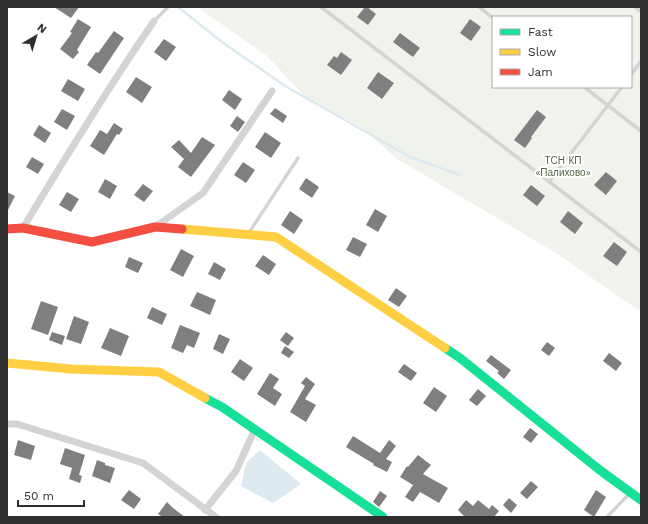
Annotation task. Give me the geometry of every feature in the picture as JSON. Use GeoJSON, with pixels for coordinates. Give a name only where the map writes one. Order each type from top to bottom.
{"type":"FeatureCollection","features":[{"type":"Feature","properties":{"kind":"street"},"geometry":{"type":"LineString","coordinates":[[23,228],[77,138],[154,21]]}},
{"type":"Feature","properties":{"kind":"street"},"geometry":{"type":"LineString","coordinates":[[155,227],[203,193],[272,91]]}},
{"type":"Feature","properties":{"kind":"street"},"geometry":{"type":"LineString","coordinates":[[7,229],[23,228],[92,242],[155,227],[276,237],[460,358],[641,500]]}},
{"type":"Feature","properties":{"kind":"street"},"geometry":{"type":"LineString","coordinates":[[7,363],[72,369],[159,372],[222,407],[383,517]]}},
{"type":"Feature","properties":{"kind":"street"},"geometry":{"type":"LineString","coordinates":[[7,424],[17,424],[143,463],[216,517]]}},
{"type":"Feature","properties":{"kind":"street"},"geometry":{"type":"LineString","coordinates":[[205,510],[236,471],[255,429]]}},
{"type":"Feature","properties":{"kind":"lane"},"geometry":{"type":"LineString","coordinates":[[154,21],[168,7]]}},
{"type":"Feature","properties":{"kind":"lane"},"geometry":{"type":"LineString","coordinates":[[321,7],[641,252]]}},
{"type":"Feature","properties":{"kind":"lane"},"geometry":{"type":"LineString","coordinates":[[479,7],[492,17]]}},
{"type":"Feature","properties":{"kind":"lane"},"geometry":{"type":"LineString","coordinates":[[635,7],[641,12]]}},
{"type":"Feature","properties":{"kind":"lane"},"geometry":{"type":"LineString","coordinates":[[632,74],[641,62]]}},
{"type":"Feature","properties":{"kind":"lane"},"geometry":{"type":"LineString","coordinates":[[585,88],[641,131]]}},
{"type":"Feature","properties":{"kind":"lane"},"geometry":{"type":"LineString","coordinates":[[549,182],[621,88]]}},
{"type":"Feature","properties":{"kind":"lane"},"geometry":{"type":"LineString","coordinates":[[247,235],[298,158]]}},
{"type":"Feature","properties":{"kind":"lane"},"geometry":{"type":"LineString","coordinates":[[607,517],[630,492]]}},
{"type":"Feature","properties":{"kind":"green space","name":"ТСН КП «Палихово»"},"geometry":{"type":"Polygon","coordinates":[[[197,7],[641,7],[641,312],[556,253],[397,159],[361,127],[309,101],[267,56],[197,7]]]}},
{"type":"Feature","properties":{"kind":"shaded area"},"geometry":{"type":"Polygon","coordinates":[[[260,450],[301,484],[273,503],[241,486],[246,463],[260,450]]]}},
{"type":"Feature","properties":{"kind":"building"},"geometry":{"type":"Polygon","coordinates":[[[54,7],[79,7],[71,18],[54,7]]]}},
{"type":"Feature","properties":{"kind":"building"},"geometry":{"type":"Polygon","coordinates":[[[365,7],[376,14],[368,25],[357,17],[365,7]]]}},
{"type":"Feature","properties":{"kind":"building"},"geometry":{"type":"Polygon","coordinates":[[[78,19],[91,27],[77,50],[79,52],[73,59],[60,49],[72,33],[70,32],[78,19]]]}},
{"type":"Feature","properties":{"kind":"building"},"geometry":{"type":"Polygon","coordinates":[[[470,19],[481,27],[471,41],[460,33],[470,19]]]}},
{"type":"Feature","properties":{"kind":"building"},"geometry":{"type":"Polygon","coordinates":[[[114,31],[124,38],[100,74],[87,65],[114,31]]]}},
{"type":"Feature","properties":{"kind":"building"},"geometry":{"type":"Polygon","coordinates":[[[400,33],[420,48],[413,57],[393,42],[400,33]]]}},
{"type":"Feature","properties":{"kind":"building"},"geometry":{"type":"Polygon","coordinates":[[[164,39],[176,47],[166,61],[154,52],[164,39]]]}},
{"type":"Feature","properties":{"kind":"building"},"geometry":{"type":"Polygon","coordinates":[[[341,52],[352,60],[341,75],[327,65],[334,56],[337,58],[341,52]]]}},
{"type":"Feature","properties":{"kind":"building"},"geometry":{"type":"Polygon","coordinates":[[[378,72],[394,83],[382,99],[367,88],[378,72]]]}},
{"type":"Feature","properties":{"kind":"building"},"geometry":{"type":"Polygon","coordinates":[[[136,77],[152,87],[142,103],[126,92],[136,77]]]}},
{"type":"Feature","properties":{"kind":"building"},"geometry":{"type":"Polygon","coordinates":[[[68,79],[85,89],[78,101],[61,91],[68,79]]]}},
{"type":"Feature","properties":{"kind":"building"},"geometry":{"type":"Polygon","coordinates":[[[229,90],[242,99],[235,110],[222,100],[229,90]]]}},
{"type":"Feature","properties":{"kind":"building"},"geometry":{"type":"Polygon","coordinates":[[[275,108],[287,116],[283,123],[270,114],[275,108]]]}},
{"type":"Feature","properties":{"kind":"building"},"geometry":{"type":"Polygon","coordinates":[[[62,109],[75,116],[67,130],[54,122],[62,109]]]}},
{"type":"Feature","properties":{"kind":"building"},"geometry":{"type":"Polygon","coordinates":[[[537,110],[546,117],[531,137],[532,138],[525,148],[514,140],[537,110]]]}},
{"type":"Feature","properties":{"kind":"building"},"geometry":{"type":"Polygon","coordinates":[[[237,116],[245,122],[238,132],[230,126],[237,116]]]}},
{"type":"Feature","properties":{"kind":"building"},"geometry":{"type":"Polygon","coordinates":[[[114,123],[123,129],[119,135],[117,134],[104,155],[90,146],[100,130],[107,134],[114,123]]]}},
{"type":"Feature","properties":{"kind":"building"},"geometry":{"type":"Polygon","coordinates":[[[39,125],[51,133],[45,143],[33,135],[39,125]]]}},
{"type":"Feature","properties":{"kind":"building"},"geometry":{"type":"Polygon","coordinates":[[[265,132],[281,143],[271,158],[255,147],[265,132]]]}},
{"type":"Feature","properties":{"kind":"building"},"geometry":{"type":"Polygon","coordinates":[[[202,137],[215,145],[191,177],[178,167],[184,159],[171,147],[179,140],[191,153],[202,137]]]}},
{"type":"Feature","properties":{"kind":"building"},"geometry":{"type":"Polygon","coordinates":[[[32,157],[44,164],[38,174],[26,167],[32,157]]]}},
{"type":"Feature","properties":{"kind":"building"},"geometry":{"type":"Polygon","coordinates":[[[243,162],[255,170],[246,183],[234,175],[243,162]]]}},
{"type":"Feature","properties":{"kind":"building"},"geometry":{"type":"Polygon","coordinates":[[[606,172],[617,181],[606,195],[594,185],[606,172]]]}},
{"type":"Feature","properties":{"kind":"building"},"geometry":{"type":"Polygon","coordinates":[[[306,178],[319,187],[312,198],[299,189],[306,178]]]}},
{"type":"Feature","properties":{"kind":"building"},"geometry":{"type":"Polygon","coordinates":[[[105,179],[117,186],[110,199],[98,192],[105,179]]]}},
{"type":"Feature","properties":{"kind":"building"},"geometry":{"type":"Polygon","coordinates":[[[143,184],[153,191],[144,202],[134,195],[143,184]]]}},
{"type":"Feature","properties":{"kind":"building"},"geometry":{"type":"Polygon","coordinates":[[[531,185],[545,196],[537,206],[523,195],[531,185]]]}},
{"type":"Feature","properties":{"kind":"building"},"geometry":{"type":"Polygon","coordinates":[[[7,192],[15,196],[7,212],[7,192]]]}},
{"type":"Feature","properties":{"kind":"building"},"geometry":{"type":"Polygon","coordinates":[[[67,192],[79,199],[71,212],[59,205],[67,192]]]}},
{"type":"Feature","properties":{"kind":"building"},"geometry":{"type":"Polygon","coordinates":[[[375,209],[387,216],[378,232],[366,225],[375,209]]]}},
{"type":"Feature","properties":{"kind":"building"},"geometry":{"type":"Polygon","coordinates":[[[290,211],[303,220],[294,234],[281,225],[290,211]]]}},
{"type":"Feature","properties":{"kind":"building"},"geometry":{"type":"Polygon","coordinates":[[[568,211],[583,223],[575,234],[560,222],[568,211]]]}},
{"type":"Feature","properties":{"kind":"building"},"geometry":{"type":"Polygon","coordinates":[[[353,237],[367,244],[360,257],[346,250],[353,237]]]}},
{"type":"Feature","properties":{"kind":"building"},"geometry":{"type":"Polygon","coordinates":[[[614,242],[627,252],[617,266],[603,256],[614,242]]]}},
{"type":"Feature","properties":{"kind":"building"},"geometry":{"type":"Polygon","coordinates":[[[181,249],[194,256],[183,277],[170,270],[181,249]]]}},
{"type":"Feature","properties":{"kind":"building"},"geometry":{"type":"Polygon","coordinates":[[[263,255],[276,264],[269,275],[255,266],[263,255]]]}},
{"type":"Feature","properties":{"kind":"building"},"geometry":{"type":"Polygon","coordinates":[[[129,257],[143,263],[138,273],[125,267],[129,257]]]}},
{"type":"Feature","properties":{"kind":"building"},"geometry":{"type":"Polygon","coordinates":[[[214,262],[226,269],[220,280],[208,274],[214,262]]]}},
{"type":"Feature","properties":{"kind":"building"},"geometry":{"type":"Polygon","coordinates":[[[396,288],[407,296],[399,307],[388,300],[396,288]]]}},
{"type":"Feature","properties":{"kind":"building"},"geometry":{"type":"Polygon","coordinates":[[[197,292],[216,300],[210,315],[190,306],[197,292]]]}},
{"type":"Feature","properties":{"kind":"building"},"geometry":{"type":"Polygon","coordinates":[[[41,301],[58,307],[48,335],[31,329],[41,301]]]}},
{"type":"Feature","properties":{"kind":"building"},"geometry":{"type":"Polygon","coordinates":[[[152,307],[167,314],[162,325],[147,318],[152,307]]]}},
{"type":"Feature","properties":{"kind":"building"},"geometry":{"type":"Polygon","coordinates":[[[74,316],[89,322],[81,344],[66,339],[74,316]]]}},
{"type":"Feature","properties":{"kind":"building"},"geometry":{"type":"Polygon","coordinates":[[[180,325],[200,333],[194,348],[187,345],[183,353],[171,348],[180,325]]]}},
{"type":"Feature","properties":{"kind":"building"},"geometry":{"type":"Polygon","coordinates":[[[110,328],[129,336],[121,356],[101,348],[110,328]]]}},
{"type":"Feature","properties":{"kind":"building"},"geometry":{"type":"Polygon","coordinates":[[[52,332],[65,336],[62,345],[49,340],[52,332]]]}},
{"type":"Feature","properties":{"kind":"building"},"geometry":{"type":"Polygon","coordinates":[[[286,332],[294,338],[288,346],[280,340],[286,332]]]}},
{"type":"Feature","properties":{"kind":"building"},"geometry":{"type":"Polygon","coordinates":[[[219,334],[230,339],[223,354],[213,349],[219,334]]]}},
{"type":"Feature","properties":{"kind":"building"},"geometry":{"type":"Polygon","coordinates":[[[547,342],[555,348],[549,356],[541,350],[547,342]]]}},
{"type":"Feature","properties":{"kind":"building"},"geometry":{"type":"Polygon","coordinates":[[[285,346],[294,352],[289,358],[281,353],[285,346]]]}},
{"type":"Feature","properties":{"kind":"building"},"geometry":{"type":"Polygon","coordinates":[[[609,353],[622,363],[616,371],[603,361],[609,353]]]}},
{"type":"Feature","properties":{"kind":"building"},"geometry":{"type":"Polygon","coordinates":[[[491,355],[511,370],[504,379],[497,373],[499,371],[486,361],[491,355]]]}},
{"type":"Feature","properties":{"kind":"building"},"geometry":{"type":"Polygon","coordinates":[[[240,359],[253,368],[244,381],[231,372],[240,359]]]}},
{"type":"Feature","properties":{"kind":"building"},"geometry":{"type":"Polygon","coordinates":[[[404,364],[417,373],[411,381],[398,372],[404,364]]]}},
{"type":"Feature","properties":{"kind":"building"},"geometry":{"type":"Polygon","coordinates":[[[270,373],[279,379],[273,388],[282,394],[275,406],[257,394],[270,373]]]}},
{"type":"Feature","properties":{"kind":"building"},"geometry":{"type":"Polygon","coordinates":[[[306,377],[315,384],[305,399],[316,405],[306,422],[290,412],[305,386],[301,383],[306,377]]]}},
{"type":"Feature","properties":{"kind":"building"},"geometry":{"type":"Polygon","coordinates":[[[434,387],[447,396],[436,412],[423,403],[434,387]]]}},
{"type":"Feature","properties":{"kind":"building"},"geometry":{"type":"Polygon","coordinates":[[[478,389],[486,396],[477,406],[469,400],[478,389]]]}},
{"type":"Feature","properties":{"kind":"building"},"geometry":{"type":"Polygon","coordinates":[[[530,428],[538,434],[531,443],[523,437],[530,428]]]}},
{"type":"Feature","properties":{"kind":"building"},"geometry":{"type":"Polygon","coordinates":[[[353,436],[380,453],[389,440],[396,446],[386,459],[392,462],[387,472],[373,465],[374,464],[346,447],[353,436]]]}},
{"type":"Feature","properties":{"kind":"building"},"geometry":{"type":"Polygon","coordinates":[[[18,440],[35,446],[31,460],[14,455],[18,440]]]}},
{"type":"Feature","properties":{"kind":"building"},"geometry":{"type":"Polygon","coordinates":[[[65,448],[85,455],[79,475],[82,476],[80,483],[69,479],[72,468],[60,464],[65,448]]]}},
{"type":"Feature","properties":{"kind":"building"},"geometry":{"type":"Polygon","coordinates":[[[418,455],[431,465],[423,474],[448,488],[439,503],[420,492],[413,502],[405,497],[413,485],[400,477],[407,466],[408,467],[418,455]]]}},
{"type":"Feature","properties":{"kind":"building"},"geometry":{"type":"Polygon","coordinates":[[[97,460],[105,463],[105,465],[115,468],[110,483],[92,476],[97,460]]]}},
{"type":"Feature","properties":{"kind":"building"},"geometry":{"type":"Polygon","coordinates":[[[531,481],[538,487],[527,499],[520,493],[531,481]]]}},
{"type":"Feature","properties":{"kind":"building"},"geometry":{"type":"Polygon","coordinates":[[[129,490],[141,499],[134,509],[121,500],[129,490]]]}},
{"type":"Feature","properties":{"kind":"building"},"geometry":{"type":"Polygon","coordinates":[[[596,490],[606,497],[594,517],[584,510],[596,490]]]}},
{"type":"Feature","properties":{"kind":"building"},"geometry":{"type":"Polygon","coordinates":[[[380,491],[387,496],[379,507],[373,502],[380,491]]]}},
{"type":"Feature","properties":{"kind":"building"},"geometry":{"type":"Polygon","coordinates":[[[509,498],[517,505],[511,513],[503,505],[509,498]]]}},
{"type":"Feature","properties":{"kind":"building"},"geometry":{"type":"Polygon","coordinates":[[[466,500],[473,506],[478,500],[489,509],[492,505],[499,511],[494,517],[465,517],[458,510],[466,500]]]}},
{"type":"Feature","properties":{"kind":"building"},"geometry":{"type":"Polygon","coordinates":[[[167,502],[185,517],[163,517],[158,514],[167,502]]]}},
{"type":"Feature","properties":{"kind":"waterway"},"geometry":{"type":"LineString","coordinates":[[178,7],[222,42],[285,86],[410,157],[460,175]]}},
{"type":"Feature","properties":{"kind":"traffic: fast"},"geometry":{"type":"LineString","coordinates":[[445,348],[460,358],[601,471],[641,500]]}},
{"type":"Feature","properties":{"kind":"traffic: fast"},"geometry":{"type":"LineString","coordinates":[[205,398],[222,407],[383,517]]}},
{"type":"Feature","properties":{"kind":"traffic: slow"},"geometry":{"type":"LineString","coordinates":[[182,229],[276,237],[445,348]]}},
{"type":"Feature","properties":{"kind":"traffic: slow"},"geometry":{"type":"LineString","coordinates":[[7,363],[71,369],[159,372],[205,398]]}},
{"type":"Feature","properties":{"kind":"traffic: jam"},"geometry":{"type":"LineString","coordinates":[[7,229],[23,228],[92,242],[155,227],[182,229]]}}]}
